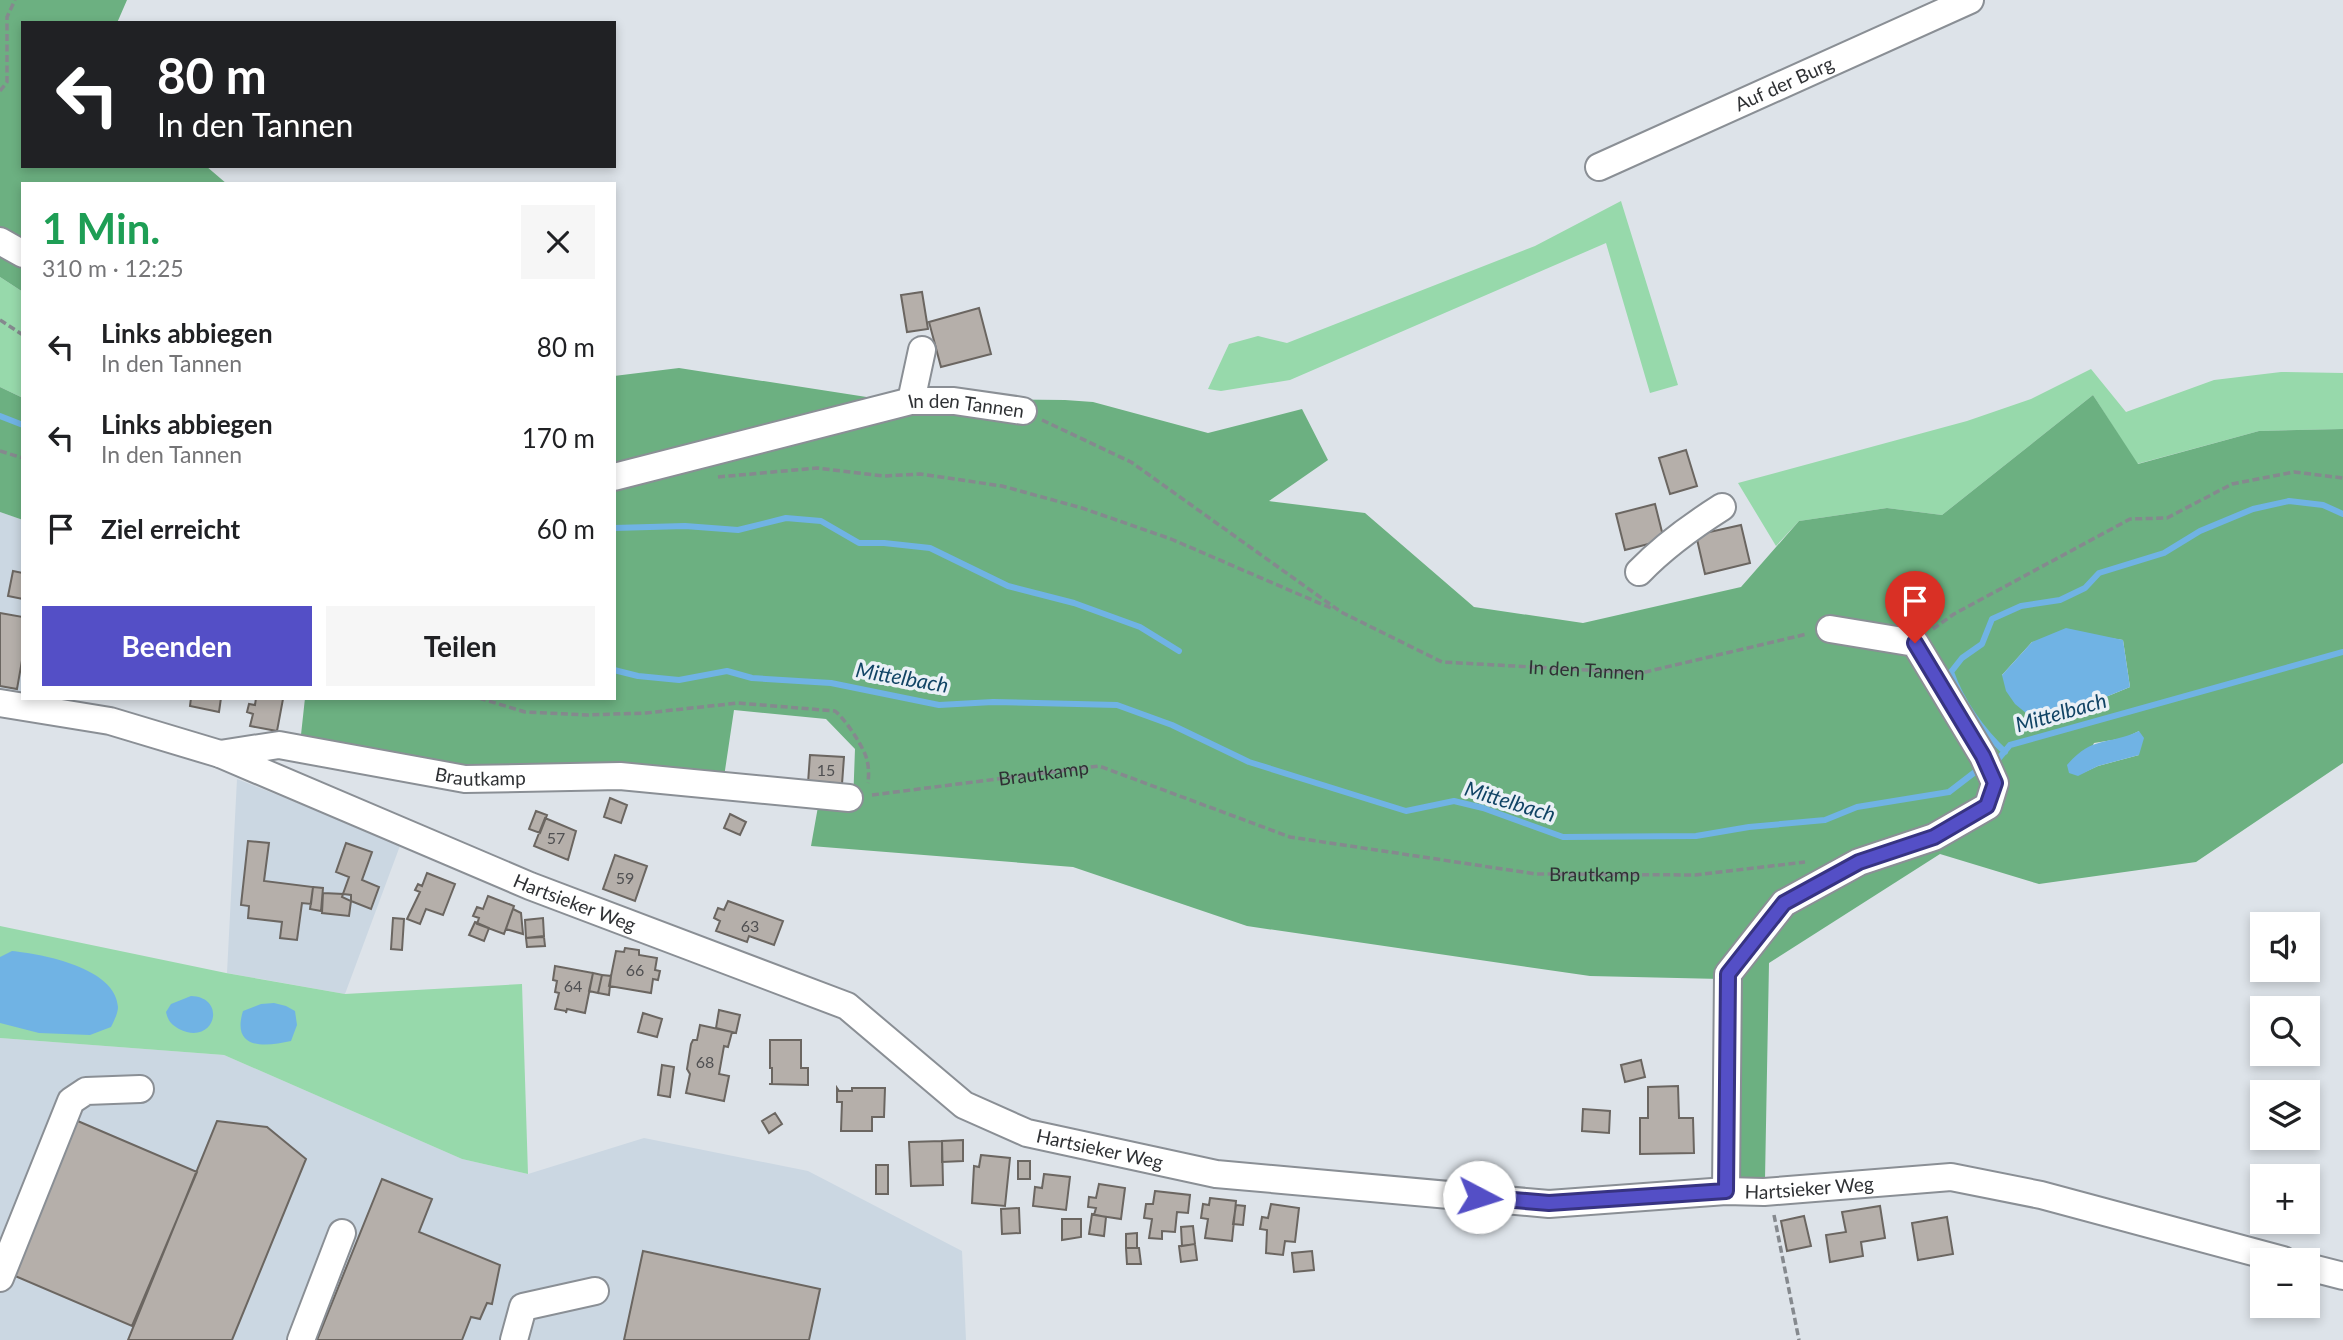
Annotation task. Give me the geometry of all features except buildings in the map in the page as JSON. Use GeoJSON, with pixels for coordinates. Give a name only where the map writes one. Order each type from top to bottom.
{"type":"FeatureCollection","features":[{"type":"Feature","properties":{"kind":"street","name":"Auf der Burg"},"geometry":{"type":"LineString","coordinates":[[1599,167],[1970,0]]}},
{"type":"Feature","properties":{"kind":"street"},"geometry":{"type":"LineString","coordinates":[[0,241],[21,253]]}},
{"type":"Feature","properties":{"kind":"street"},"geometry":{"type":"LineString","coordinates":[[911,401],[922,350]]}},
{"type":"Feature","properties":{"kind":"street","name":"In den Tannen"},"geometry":{"type":"LineString","coordinates":[[616,476],[911,401],[954,401],[1023,411]]}},
{"type":"Feature","properties":{"kind":"street"},"geometry":{"type":"LineString","coordinates":[[1639,572],[1654,556],[1697,522],[1722,507]]}},
{"type":"Feature","properties":{"kind":"street"},"geometry":{"type":"LineString","coordinates":[[1726,1191],[1728,974],[1784,903],[1859,862],[1934,837],[1987,806],[1995,783],[1983,756],[1915,643],[1830,629]]}},
{"type":"Feature","properties":{"kind":"street","name":"Hartsieker Weg"},"geometry":{"type":"LineString","coordinates":[[0,703],[110,721],[219,754],[530,886],[847,1006],[964,1105],[1027,1133],[1216,1174],[1549,1203],[1726,1191],[1764,1192],[1951,1177],[2041,1195],[2250,1251]]}},
{"type":"Feature","properties":{"kind":"street","name":"Brautkamp"},"geometry":{"type":"LineString","coordinates":[[219,754],[279,744],[465,779],[620,776],[858,797]]}},
{"type":"Feature","properties":{"kind":"street"},"geometry":{"type":"LineString","coordinates":[[0,1278],[71,1101],[86,1091],[140,1089]]}},
{"type":"Feature","properties":{"kind":"street"},"geometry":{"type":"LineString","coordinates":[[301,1340],[342,1233]]}},
{"type":"Feature","properties":{"kind":"street"},"geometry":{"type":"LineString","coordinates":[[2320,1270],[2343,1276]]}},
{"type":"Feature","properties":{"kind":"street"},"geometry":{"type":"LineString","coordinates":[[514,1340],[523,1307],[595,1291]]}},
{"type":"Feature","properties":{"kind":"path"},"geometry":{"type":"LineString","coordinates":[[0,91],[7,82],[7,17],[15,0]]}},
{"type":"Feature","properties":{"kind":"path"},"geometry":{"type":"LineString","coordinates":[[0,320],[21,334]]}},
{"type":"Feature","properties":{"kind":"path","name":"In den Tannen"},"geometry":{"type":"LineString","coordinates":[[1023,411],[1131,462],[1341,612],[1442,662],[1641,673],[1830,629]]}},
{"type":"Feature","properties":{"kind":"path"},"geometry":{"type":"LineString","coordinates":[[0,452],[21,457]]}},
{"type":"Feature","properties":{"kind":"path"},"geometry":{"type":"LineString","coordinates":[[708,476],[817,468],[884,475],[920,474],[1002,486],[1082,508],[1171,539],[1341,612]]}},
{"type":"Feature","properties":{"kind":"path"},"geometry":{"type":"LineString","coordinates":[[1915,643],[1954,614],[2130,519],[2167,518],[2232,484],[2294,472],[2343,478]]}},
{"type":"Feature","properties":{"kind":"path"},"geometry":{"type":"LineString","coordinates":[[486,700],[525,712],[587,715],[646,713],[738,702],[835,711],[843,718],[866,755],[869,772],[858,797]]}},
{"type":"Feature","properties":{"kind":"path","name":"Brautkamp"},"geometry":{"type":"LineString","coordinates":[[858,797],[1099,766],[1290,837],[1536,874],[1695,875],[1807,862]]}},
{"type":"Feature","properties":{"kind":"path"},"geometry":{"type":"LineString","coordinates":[[1774,1214],[1799,1340]]}},
{"type":"Feature","properties":{"kind":"shaded area"},"geometry":{"type":"Polygon","coordinates":[[[0,512],[21,519],[21,696],[0,692],[0,512]]]}},
{"type":"Feature","properties":{"kind":"shaded area"},"geometry":{"type":"Polygon","coordinates":[[[237,779],[401,843],[345,994],[227,973],[237,779]]]}},
{"type":"Feature","properties":{"kind":"shaded area"},"geometry":{"type":"Polygon","coordinates":[[[0,1038],[224,1055],[462,1159],[528,1174],[644,1138],[808,1171],[962,1251],[966,1340],[0,1340],[0,1038]]]}},
{"type":"Feature","properties":{"kind":"green space"},"geometry":{"type":"Polygon","coordinates":[[[0,0],[127,0],[118,21],[21,21],[21,168],[208,168],[225,182],[21,182],[21,291],[0,277],[0,0]]]}},
{"type":"Feature","properties":{"kind":"green space"},"geometry":{"type":"Polygon","coordinates":[[[1621,201],[1678,385],[1650,393],[1606,243],[1290,380],[1221,391],[1208,389],[1229,344],[1258,336],[1287,343],[1535,246],[1621,201]]]}},
{"type":"Feature","properties":{"kind":"green space"},"geometry":{"type":"Polygon","coordinates":[[[0,277],[21,291],[21,397],[0,387],[0,277]]]}},
{"type":"Feature","properties":{"kind":"green space"},"geometry":{"type":"Polygon","coordinates":[[[679,368],[873,398],[1093,402],[1208,433],[1302,409],[1328,460],[1269,501],[1365,513],[1474,607],[1583,623],[1741,587],[1799,521],[1887,508],[1942,515],[2093,395],[2138,464],[2259,431],[2343,429],[2343,763],[2196,862],[2039,884],[1940,854],[1769,963],[1765,1179],[1731,1182],[1721,979],[1590,976],[1247,926],[1073,867],[811,846],[819,801],[853,804],[855,749],[826,719],[734,710],[724,777],[462,771],[300,744],[305,700],[616,700],[616,376],[679,368]],[[2096,636],[2032,642],[2002,675],[2060,708],[2079,708],[2130,687],[2123,640],[2096,636]],[[2139,731],[2125,738],[2094,743],[2078,775],[2098,766],[2139,755],[2139,731]]]}},
{"type":"Feature","properties":{"kind":"green space"},"geometry":{"type":"Polygon","coordinates":[[[2091,369],[2126,412],[2214,380],[2281,372],[2343,373],[2343,429],[2259,431],[2137,464],[2093,395],[1942,515],[1887,508],[1799,521],[1776,546],[1738,483],[1967,421],[2031,399],[2091,369]]]}},
{"type":"Feature","properties":{"kind":"green space"},"geometry":{"type":"Polygon","coordinates":[[[0,387],[21,397],[21,519],[0,512],[0,387]]]}},
{"type":"Feature","properties":{"kind":"green space"},"geometry":{"type":"Polygon","coordinates":[[[0,926],[226,973],[345,994],[522,984],[528,1174],[462,1159],[224,1055],[0,1038],[0,926]]]}},
{"type":"Feature","properties":{"kind":"water"},"geometry":{"type":"Polygon","coordinates":[[[2066,628],[2123,640],[2130,687],[2079,708],[2026,713],[2006,691],[2002,675],[2032,642],[2066,628]]]}},
{"type":"Feature","properties":{"kind":"water"},"geometry":{"type":"Polygon","coordinates":[[[2139,731],[2144,738],[2139,755],[2098,766],[2078,776],[2069,773],[2067,765],[2085,749],[2139,731]]]}},
{"type":"Feature","properties":{"kind":"water"},"geometry":{"type":"Polygon","coordinates":[[[12,951],[76,965],[105,982],[114,994],[118,1007],[111,1027],[90,1035],[39,1033],[0,1023],[0,957],[12,951]]]}},
{"type":"Feature","properties":{"kind":"water"},"geometry":{"type":"Polygon","coordinates":[[[191,996],[203,998],[210,1004],[213,1012],[208,1027],[201,1032],[191,1033],[179,1029],[170,1022],[166,1012],[171,1004],[191,996]]]}},
{"type":"Feature","properties":{"kind":"water"},"geometry":{"type":"Polygon","coordinates":[[[274,1003],[295,1011],[297,1025],[291,1041],[261,1044],[246,1039],[241,1024],[243,1011],[261,1004],[274,1003]]]}},
{"type":"Feature","properties":{"kind":"waterway","name":"Mittelbach"},"geometry":{"type":"LineString","coordinates":[[0,416],[21,424]]}},
{"type":"Feature","properties":{"kind":"waterway"},"geometry":{"type":"LineString","coordinates":[[2005,752],[1973,715],[1951,672],[1962,658],[1982,644],[1992,619],[2021,606],[2060,600],[2085,588],[2099,573],[2164,553],[2200,531],[2253,509],[2289,501],[2323,505],[2343,514]]}},
{"type":"Feature","properties":{"kind":"waterway"},"geometry":{"type":"LineString","coordinates":[[616,528],[685,526],[738,530],[786,518],[821,521],[859,543],[930,548],[1008,586],[1074,603],[1140,627],[1179,651]]}},
{"type":"Feature","properties":{"kind":"waterway","name":"Mittelbach"},"geometry":{"type":"LineString","coordinates":[[1995,763],[2010,745],[2343,652]]}},
{"type":"Feature","properties":{"kind":"waterway","name":"Mittelbach"},"geometry":{"type":"LineString","coordinates":[[616,670],[638,676],[679,680],[727,671],[752,678],[831,683],[939,705],[993,702],[1117,705],[1172,725],[1249,762],[1406,811],[1454,801],[1483,808],[1563,837],[1696,836],[1749,827],[1825,820],[1857,807],[1949,792],[1975,772],[1983,770]]}},
{"type":"Feature","properties":{"kind":"route"},"geometry":{"type":"LineString","coordinates":[[1479,1197],[1549,1203],[1726,1191],[1728,974],[1784,903],[1859,862],[1934,837],[1987,806],[1995,783],[1983,756],[1915,643]]}}]}
